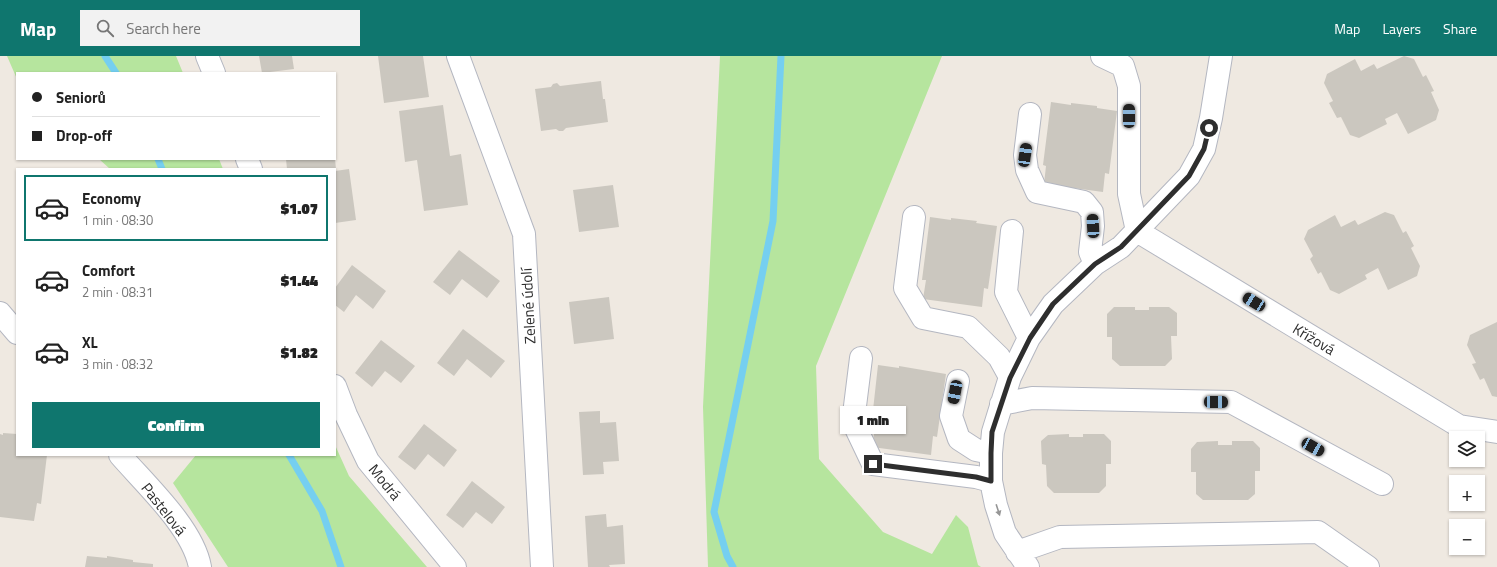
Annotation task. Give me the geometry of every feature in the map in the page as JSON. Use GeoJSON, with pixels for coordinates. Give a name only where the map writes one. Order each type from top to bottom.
{"type":"FeatureCollection","features":[{"type":"Feature","properties":{"kind":"street"},"geometry":{"type":"LineString","coordinates":[[207,56],[214,72]]}},
{"type":"Feature","properties":{"kind":"street","name":"Zelené údolí"},"geometry":{"type":"LineString","coordinates":[[458,56],[524,234],[542,567]]}},
{"type":"Feature","properties":{"kind":"street"},"geometry":{"type":"LineString","coordinates":[[1102,56],[1123,66],[1129,86],[1129,194],[1137,232]]}},
{"type":"Feature","properties":{"kind":"street"},"geometry":{"type":"LineString","coordinates":[[1214,61],[1211,118],[1204,149],[1189,176],[1137,232],[1121,247],[1095,264],[1053,304],[1030,338],[1010,378],[992,432],[991,481],[996,505],[1005,533],[1022,560],[1060,536],[1318,532],[1368,567]]}},
{"type":"Feature","properties":{"kind":"street"},"geometry":{"type":"LineString","coordinates":[[1030,114],[1025,155],[1026,170],[1037,192],[1084,202],[1092,212],[1093,226],[1090,252],[1095,264]]}},
{"type":"Feature","properties":{"kind":"street"},"geometry":{"type":"LineString","coordinates":[[914,217],[905,288],[923,318],[968,327],[999,357],[1010,378]]}},
{"type":"Feature","properties":{"kind":"street"},"geometry":{"type":"LineString","coordinates":[[1012,231],[1006,292],[1030,338]]}},
{"type":"Feature","properties":{"kind":"street","name":"Křížová"},"geometry":{"type":"LineString","coordinates":[[1137,232],[1459,426],[1497,432]]}},
{"type":"Feature","properties":{"kind":"street"},"geometry":{"type":"LineString","coordinates":[[0,312],[16,332]]}},
{"type":"Feature","properties":{"kind":"street"},"geometry":{"type":"LineString","coordinates":[[862,358],[852,422],[873,464],[976,477],[991,481]]}},
{"type":"Feature","properties":{"kind":"street"},"geometry":{"type":"LineString","coordinates":[[958,381],[951,416],[959,439],[976,450],[991,453]]}},
{"type":"Feature","properties":{"kind":"street","name":"Modrá"},"geometry":{"type":"LineString","coordinates":[[336,389],[346,415],[368,461],[455,567]]}},
{"type":"Feature","properties":{"kind":"street"},"geometry":{"type":"LineString","coordinates":[[1001,404],[1032,398],[1231,402],[1382,484]]}},
{"type":"Feature","properties":{"kind":"street","name":"Pastelová"},"geometry":{"type":"LineString","coordinates":[[121,456],[179,522],[198,555],[200,567]]}},
{"type":"Feature","properties":{"kind":"green space"},"geometry":{"type":"Polygon","coordinates":[[[7,56],[176,56],[183,72],[16,72],[16,77],[7,56]]]}},
{"type":"Feature","properties":{"kind":"green space"},"geometry":{"type":"Polygon","coordinates":[[[720,56],[942,56],[816,366],[819,459],[883,532],[932,554],[956,515],[968,527],[978,565],[981,567],[708,567],[703,407],[720,56]]]}},
{"type":"Feature","properties":{"kind":"green space"},"geometry":{"type":"Polygon","coordinates":[[[100,160],[219,160],[223,168],[109,168],[100,160]]]}},
{"type":"Feature","properties":{"kind":"green space"},"geometry":{"type":"Polygon","coordinates":[[[336,447],[349,476],[427,567],[228,567],[173,483],[195,456],[336,456],[336,447]]]}},
{"type":"Feature","properties":{"kind":"building"},"geometry":{"type":"Polygon","coordinates":[[[259,56],[292,56],[294,69],[262,72],[259,56]]]}},
{"type":"Feature","properties":{"kind":"building"},"geometry":{"type":"Polygon","coordinates":[[[378,56],[423,56],[429,97],[384,103],[378,56]]]}},
{"type":"Feature","properties":{"kind":"building"},"geometry":{"type":"Polygon","coordinates":[[[1404,56],[1414,59],[1423,77],[1426,75],[1434,91],[1431,92],[1439,110],[1436,120],[1408,134],[1397,113],[1385,119],[1387,124],[1359,138],[1350,135],[1341,117],[1337,118],[1329,103],[1333,101],[1324,83],[1327,74],[1355,59],[1361,71],[1374,64],[1377,69],[1404,56]]]}},
{"type":"Feature","properties":{"kind":"building"},"geometry":{"type":"Polygon","coordinates":[[[601,81],[608,122],[566,128],[563,131],[556,129],[541,131],[535,89],[551,87],[553,84],[557,83],[560,86],[601,81]]]}},
{"type":"Feature","properties":{"kind":"building"},"geometry":{"type":"Polygon","coordinates":[[[1051,102],[1071,105],[1071,103],[1097,106],[1097,108],[1117,111],[1109,174],[1105,173],[1103,192],[1044,184],[1046,166],[1043,165],[1051,102]]]}},
{"type":"Feature","properties":{"kind":"building"},"geometry":{"type":"Polygon","coordinates":[[[443,105],[450,156],[461,154],[468,205],[424,211],[417,160],[405,162],[399,111],[443,105]]]}},
{"type":"Feature","properties":{"kind":"building"},"geometry":{"type":"Polygon","coordinates":[[[286,160],[335,160],[336,168],[287,168],[286,160]]]}},
{"type":"Feature","properties":{"kind":"building"},"geometry":{"type":"Polygon","coordinates":[[[349,169],[356,220],[336,223],[336,171],[349,169]]]}},
{"type":"Feature","properties":{"kind":"building"},"geometry":{"type":"Polygon","coordinates":[[[613,185],[619,227],[579,232],[573,190],[613,185]]]}},
{"type":"Feature","properties":{"kind":"building"},"geometry":{"type":"Polygon","coordinates":[[[1385,212],[1394,215],[1403,233],[1406,231],[1414,246],[1411,248],[1420,266],[1417,276],[1388,290],[1378,268],[1365,275],[1367,279],[1339,294],[1330,290],[1321,272],[1318,274],[1310,259],[1313,256],[1304,239],[1308,230],[1335,215],[1341,227],[1355,220],[1358,225],[1385,212]]]}},
{"type":"Feature","properties":{"kind":"building"},"geometry":{"type":"Polygon","coordinates":[[[930,217],[951,220],[951,218],[977,221],[976,223],[997,226],[988,289],[984,288],[982,307],[923,299],[926,280],[922,280],[930,217]]]}},
{"type":"Feature","properties":{"kind":"building"},"geometry":{"type":"Polygon","coordinates":[[[459,250],[500,281],[487,298],[462,279],[450,295],[433,282],[459,250]]]}},
{"type":"Feature","properties":{"kind":"building"},"geometry":{"type":"Polygon","coordinates":[[[352,265],[386,291],[373,309],[356,295],[344,312],[336,306],[336,287],[352,265]]]}},
{"type":"Feature","properties":{"kind":"building"},"geometry":{"type":"Polygon","coordinates":[[[609,297],[614,339],[574,344],[569,302],[609,297]]]}},
{"type":"Feature","properties":{"kind":"building"},"geometry":{"type":"Polygon","coordinates":[[[1114,307],[1135,307],[1135,310],[1149,310],[1149,307],[1169,307],[1177,313],[1177,336],[1171,336],[1172,359],[1165,366],[1120,366],[1112,359],[1112,337],[1107,337],[1107,314],[1114,307]]]}},
{"type":"Feature","properties":{"kind":"building"},"geometry":{"type":"Polygon","coordinates":[[[1497,322],[1497,397],[1492,396],[1484,378],[1480,380],[1472,364],[1476,363],[1467,345],[1470,335],[1497,322]]]}},
{"type":"Feature","properties":{"kind":"building"},"geometry":{"type":"Polygon","coordinates":[[[463,329],[505,361],[491,378],[467,359],[454,376],[437,363],[463,329]]]}},
{"type":"Feature","properties":{"kind":"building"},"geometry":{"type":"Polygon","coordinates":[[[381,340],[415,366],[401,383],[385,371],[372,387],[355,373],[381,340]]]}},
{"type":"Feature","properties":{"kind":"building"},"geometry":{"type":"Polygon","coordinates":[[[878,365],[899,368],[899,366],[946,374],[937,437],[933,436],[931,455],[872,447],[875,428],[871,428],[878,365]]]}},
{"type":"Feature","properties":{"kind":"building"},"geometry":{"type":"Polygon","coordinates":[[[600,411],[600,423],[616,422],[619,461],[603,462],[604,474],[583,475],[579,412],[600,411]]]}},
{"type":"Feature","properties":{"kind":"building"},"geometry":{"type":"Polygon","coordinates":[[[424,424],[457,450],[444,467],[428,454],[415,470],[398,457],[424,424]]]}},
{"type":"Feature","properties":{"kind":"building"},"geometry":{"type":"Polygon","coordinates":[[[3,433],[16,434],[16,456],[47,456],[41,504],[37,503],[34,521],[0,517],[0,434],[3,435],[3,433]]]}},
{"type":"Feature","properties":{"kind":"building"},"geometry":{"type":"Polygon","coordinates":[[[1069,434],[1069,437],[1083,437],[1083,434],[1104,434],[1111,441],[1111,464],[1106,464],[1106,486],[1099,493],[1054,493],[1047,486],[1046,465],[1042,464],[1041,441],[1048,435],[1069,434]]]}},
{"type":"Feature","properties":{"kind":"building"},"geometry":{"type":"Polygon","coordinates":[[[1218,441],[1218,445],[1232,445],[1232,441],[1253,441],[1260,448],[1260,471],[1255,471],[1255,494],[1248,500],[1203,500],[1196,494],[1196,472],[1191,472],[1191,449],[1197,442],[1218,441]]]}},
{"type":"Feature","properties":{"kind":"building"},"geometry":{"type":"Polygon","coordinates":[[[472,481],[505,507],[492,524],[476,512],[463,528],[446,515],[472,481]]]}},
{"type":"Feature","properties":{"kind":"building"},"geometry":{"type":"Polygon","coordinates":[[[606,514],[607,527],[623,525],[625,564],[609,565],[610,567],[588,567],[585,516],[606,514]]]}},
{"type":"Feature","properties":{"kind":"building"},"geometry":{"type":"Polygon","coordinates":[[[87,556],[107,558],[107,556],[133,560],[133,562],[153,564],[153,567],[85,567],[87,556]]]}},
{"type":"Feature","properties":{"kind":"waterway"},"geometry":{"type":"LineString","coordinates":[[105,56],[115,72]]}},
{"type":"Feature","properties":{"kind":"waterway"},"geometry":{"type":"LineString","coordinates":[[733,567],[727,556],[714,512],[773,221],[781,56]]}},
{"type":"Feature","properties":{"kind":"waterway"},"geometry":{"type":"LineString","coordinates":[[158,160],[162,168]]}},
{"type":"Feature","properties":{"kind":"waterway"},"geometry":{"type":"LineString","coordinates":[[290,456],[322,511],[341,567]]}},
{"type":"Feature","properties":{"kind":"route"},"geometry":{"type":"LineString","coordinates":[[873,464],[976,477],[991,481],[992,432],[1010,378],[1030,338],[1053,304],[1095,264],[1121,247],[1137,232],[1189,176],[1204,149],[1209,128]]}}]}
